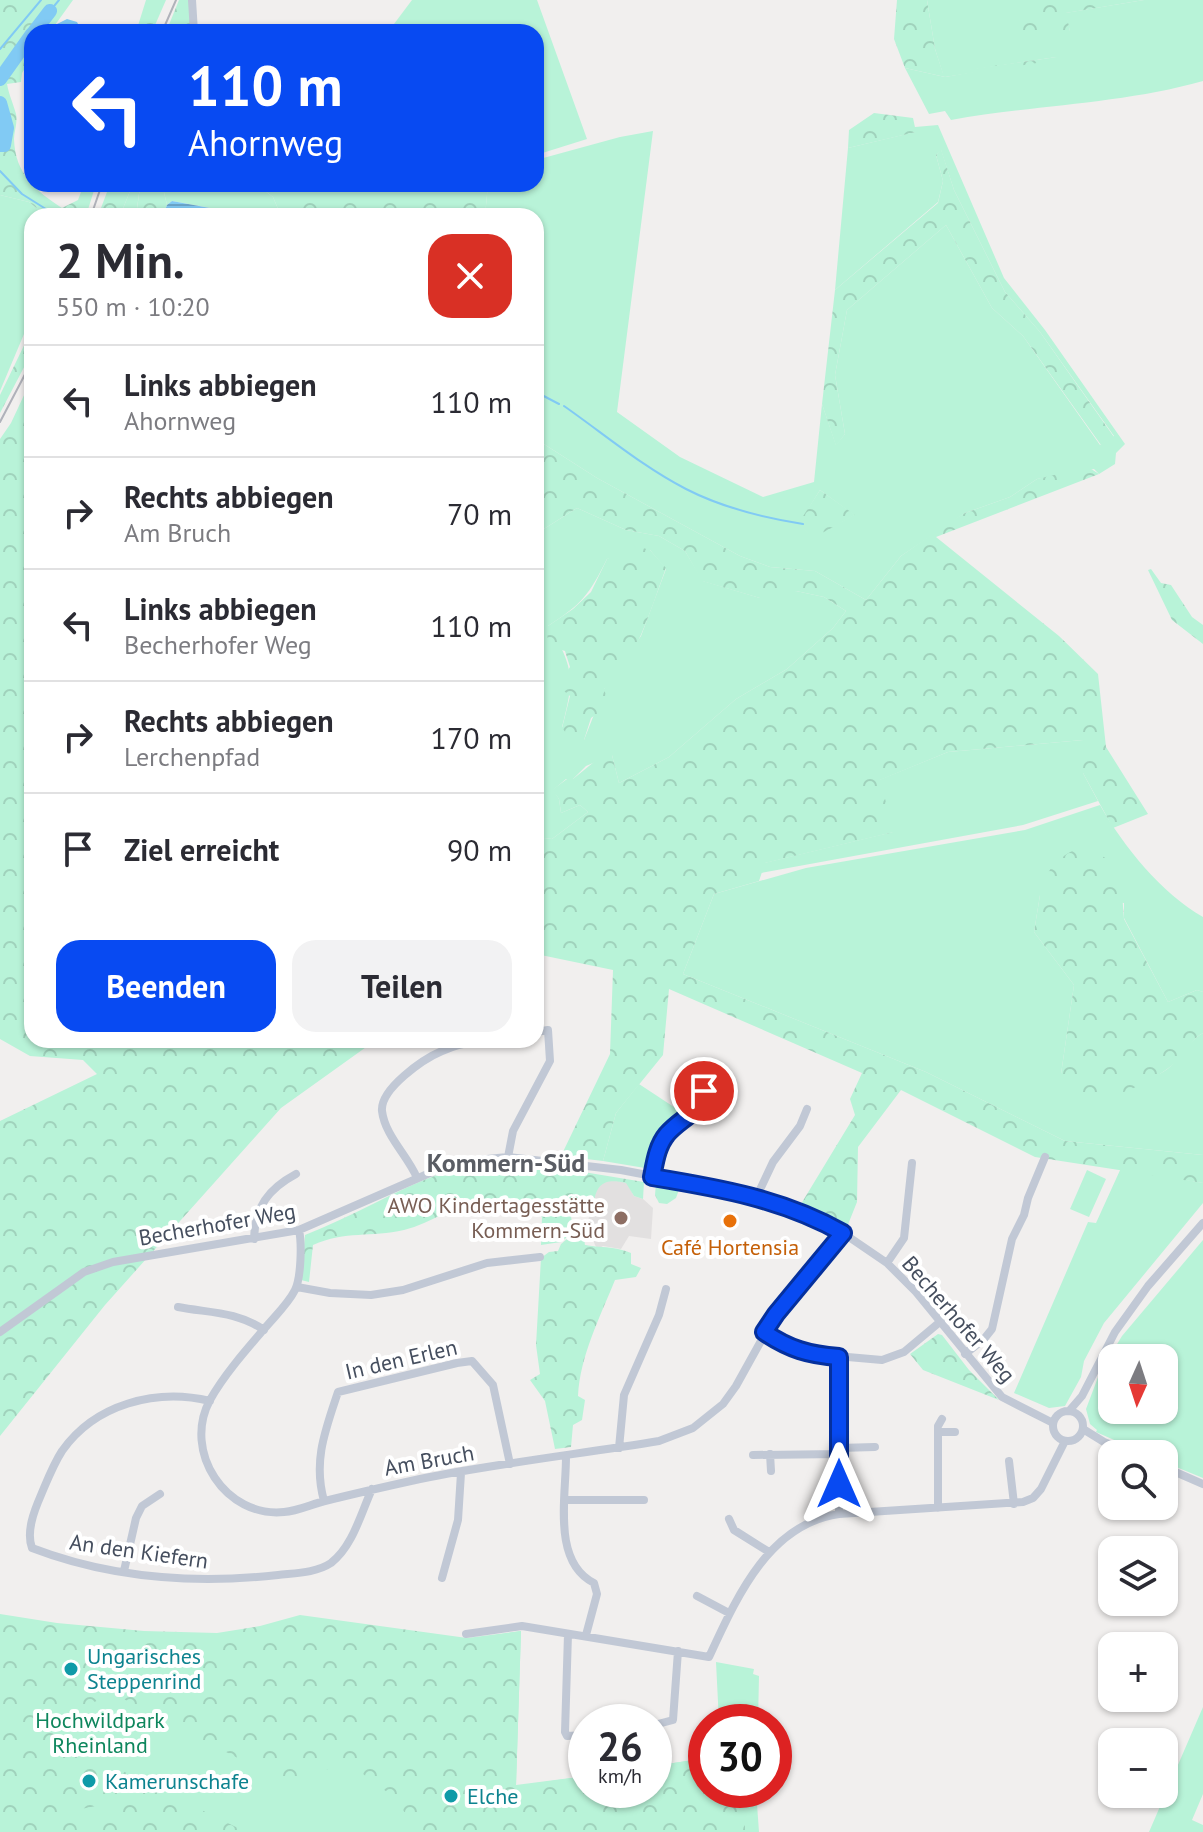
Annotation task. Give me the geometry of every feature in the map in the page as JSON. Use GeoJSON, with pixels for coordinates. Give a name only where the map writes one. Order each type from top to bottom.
{"type":"FeatureCollection","features":[{"type":"Feature","properties":{"kind":"street"},"geometry":{"type":"LineString","coordinates":[[192,0],[194,24]]}},
{"type":"Feature","properties":{"kind":"street"},"geometry":{"type":"LineString","coordinates":[[508,1157],[513,1131],[550,1061],[548,1030],[544,1031]]}},
{"type":"Feature","properties":{"kind":"street"},"geometry":{"type":"LineString","coordinates":[[417,1178],[388,1129],[382,1112],[387,1092],[430,1057],[452,1048]]}},
{"type":"Feature","properties":{"kind":"street"},"geometry":{"type":"LineString","coordinates":[[652,1177],[658,1148],[668,1133],[700,1105],[704,1091]]}},
{"type":"Feature","properties":{"kind":"street"},"geometry":{"type":"LineString","coordinates":[[757,1196],[773,1162],[800,1126],[807,1109]]}},
{"type":"Feature","properties":{"kind":"street","name":"Becherhofer Weg"},"geometry":{"type":"LineString","coordinates":[[0,1332],[84,1272],[144,1256],[299,1230],[417,1178],[466,1161],[508,1157],[550,1160],[757,1196],[822,1221],[887,1263],[941,1321],[1002,1397],[1055,1420]]}},
{"type":"Feature","properties":{"kind":"street"},"geometry":{"type":"LineString","coordinates":[[965,1354],[992,1329],[1012,1239],[1045,1157]]}},
{"type":"Feature","properties":{"kind":"street"},"geometry":{"type":"LineString","coordinates":[[887,1263],[904,1238],[912,1163]]}},
{"type":"Feature","properties":{"kind":"street"},"geometry":{"type":"LineString","coordinates":[[254,1239],[260,1207],[276,1185],[296,1174]]}},
{"type":"Feature","properties":{"kind":"street"},"geometry":{"type":"LineString","coordinates":[[1081,1432],[1073,1440],[1062,1440],[1054,1431],[1055,1420],[1069,1411],[1082,1396],[1115,1332],[1148,1286],[1203,1223]]}},
{"type":"Feature","properties":{"kind":"street"},"geometry":{"type":"LineString","coordinates":[[299,1230],[297,1287],[330,1293],[371,1295],[403,1290],[487,1263],[540,1257]]}},
{"type":"Feature","properties":{"kind":"street","name":"Am Bruch"},"geometry":{"type":"LineString","coordinates":[[297,1287],[210,1401],[203,1418],[201,1442],[211,1473],[227,1493],[252,1508],[276,1512],[372,1489],[659,1441],[693,1428],[723,1404],[776,1314],[843,1233]]}},
{"type":"Feature","properties":{"kind":"street"},"geometry":{"type":"LineString","coordinates":[[619,1448],[624,1395],[659,1315],[666,1289]]}},
{"type":"Feature","properties":{"kind":"street"},"geometry":{"type":"LineString","coordinates":[[178,1307],[221,1311],[251,1321],[264,1330]]}},
{"type":"Feature","properties":{"kind":"street"},"geometry":{"type":"LineString","coordinates":[[764,1332],[802,1353],[889,1359],[904,1352],[941,1321]]}},
{"type":"Feature","properties":{"kind":"street"},"geometry":{"type":"LineString","coordinates":[[839,1357],[839,1514]]}},
{"type":"Feature","properties":{"kind":"street","name":"In den Erlen"},"geometry":{"type":"LineString","coordinates":[[324,1501],[318,1481],[318,1462],[338,1392],[457,1363],[472,1361],[493,1385],[510,1464]]}},
{"type":"Feature","properties":{"kind":"street","name":"An den Kiefern"},"geometry":{"type":"LineString","coordinates":[[210,1401],[181,1396],[150,1397],[114,1408],[85,1425],[63,1450],[50,1473],[28,1538],[32,1548],[68,1562],[199,1581],[312,1571],[330,1563],[347,1545],[372,1489]]}},
{"type":"Feature","properties":{"kind":"street"},"geometry":{"type":"LineString","coordinates":[[1081,1432],[1079,1416],[1082,1396]]}},
{"type":"Feature","properties":{"kind":"street"},"geometry":{"type":"LineString","coordinates":[[1069,1411],[1079,1416]]}},
{"type":"Feature","properties":{"kind":"street"},"geometry":{"type":"LineString","coordinates":[[938,1508],[938,1432],[942,1419]]}},
{"type":"Feature","properties":{"kind":"street"},"geometry":{"type":"LineString","coordinates":[[938,1432],[955,1432]]}},
{"type":"Feature","properties":{"kind":"street"},"geometry":{"type":"LineString","coordinates":[[1081,1432],[1099,1440]]}},
{"type":"Feature","properties":{"kind":"street"},"geometry":{"type":"LineString","coordinates":[[466,1634],[522,1626],[709,1657],[729,1613],[769,1552],[795,1529],[814,1519],[839,1514],[1014,1504],[1033,1498],[1041,1489],[1055,1458],[1054,1450],[1062,1440]]}},
{"type":"Feature","properties":{"kind":"street"},"geometry":{"type":"LineString","coordinates":[[753,1455],[875,1447]]}},
{"type":"Feature","properties":{"kind":"street"},"geometry":{"type":"LineString","coordinates":[[770,1454],[771,1471]]}},
{"type":"Feature","properties":{"kind":"street"},"geometry":{"type":"LineString","coordinates":[[566,1457],[565,1543],[580,1576],[594,1583],[597,1594],[586,1635]]}},
{"type":"Feature","properties":{"kind":"street"},"geometry":{"type":"LineString","coordinates":[[1009,1461],[1014,1504]]}},
{"type":"Feature","properties":{"kind":"street"},"geometry":{"type":"LineString","coordinates":[[442,1578],[458,1520],[461,1473]]}},
{"type":"Feature","properties":{"kind":"street"},"geometry":{"type":"LineString","coordinates":[[1178,1473],[1203,1484]]}},
{"type":"Feature","properties":{"kind":"street"},"geometry":{"type":"LineString","coordinates":[[124,1571],[136,1518],[142,1506],[160,1494]]}},
{"type":"Feature","properties":{"kind":"street"},"geometry":{"type":"LineString","coordinates":[[566,1500],[644,1500]]}},
{"type":"Feature","properties":{"kind":"street"},"geometry":{"type":"LineString","coordinates":[[729,1519],[734,1530],[769,1552]]}},
{"type":"Feature","properties":{"kind":"street"},"geometry":{"type":"LineString","coordinates":[[697,1596],[729,1613]]}},
{"type":"Feature","properties":{"kind":"street"},"geometry":{"type":"LineString","coordinates":[[568,1634],[565,1732],[568,1736]]}},
{"type":"Feature","properties":{"kind":"street"},"geometry":{"type":"LineString","coordinates":[[672,1720],[678,1651]]}},
{"type":"Feature","properties":{"kind":"shaded area","name":"AWO Kindertagesstätte Kommern-Süd"},"geometry":{"type":"Polygon","coordinates":[[[605,1178],[627,1183],[634,1196],[653,1208],[651,1239],[629,1236],[621,1249],[603,1246],[598,1249],[588,1224],[592,1193],[605,1178]]]}},
{"type":"Feature","properties":{"kind":"green space"},"geometry":{"type":"Polygon","coordinates":[[[0,0],[73,0],[56,24],[24,24],[21,82],[7,84],[16,117],[15,151],[24,173],[24,192],[41,192],[62,208],[36,208],[29,202],[0,195],[0,0]]]}},
{"type":"Feature","properties":{"kind":"green space"},"geometry":{"type":"Polygon","coordinates":[[[146,0],[166,0],[156,24],[138,24],[146,0]]]}},
{"type":"Feature","properties":{"kind":"green space"},"geometry":{"type":"Polygon","coordinates":[[[179,0],[189,0],[190,24],[169,24],[179,0]]]}},
{"type":"Feature","properties":{"kind":"green space"},"geometry":{"type":"Polygon","coordinates":[[[412,0],[537,0],[587,139],[544,152],[544,24],[394,24],[412,0]]]}},
{"type":"Feature","properties":{"kind":"green space"},"geometry":{"type":"Polygon","coordinates":[[[897,0],[927,0],[935,49],[943,73],[1058,57],[1056,60],[945,77],[905,68],[894,39],[897,0]]]}},
{"type":"Feature","properties":{"kind":"green space"},"geometry":{"type":"Polygon","coordinates":[[[927,0],[1019,0],[1019,20],[1070,31],[1065,13],[1144,0],[1203,0],[1203,81],[1141,95],[951,120],[945,111],[929,114],[905,68],[945,77],[1057,57],[943,74],[935,49],[927,0]]]}},
{"type":"Feature","properties":{"kind":"green space"},"geometry":{"type":"Polygon","coordinates":[[[1019,0],[1144,0],[1066,13],[1070,31],[1024,37],[1019,20],[1019,0]]]}},
{"type":"Feature","properties":{"kind":"green space"},"geometry":{"type":"Polygon","coordinates":[[[874,113],[913,118],[916,132],[848,148],[849,130],[874,113]]]}},
{"type":"Feature","properties":{"kind":"green space"},"geometry":{"type":"Polygon","coordinates":[[[938,125],[1004,278],[1045,330],[1125,444],[1116,453],[1115,464],[1099,474],[1094,469],[1037,479],[1010,497],[965,513],[901,556],[866,600],[815,571],[770,567],[740,556],[597,478],[544,444],[544,208],[486,208],[487,192],[544,192],[544,158],[653,131],[617,412],[680,457],[763,497],[814,482],[822,404],[836,445],[845,434],[835,375],[847,310],[946,225],[992,308],[1023,336],[1100,445],[1114,436],[1040,332],[1005,292],[954,190],[941,150],[936,155],[943,181],[938,202],[835,290],[848,148],[915,132],[915,127],[938,125]],[[820,490],[799,524],[813,537],[854,515],[820,490]]]}},
{"type":"Feature","properties":{"kind":"green space"},"geometry":{"type":"Polygon","coordinates":[[[941,149],[954,190],[1005,292],[1040,332],[1114,437],[1101,445],[1023,336],[992,308],[946,225],[847,310],[835,375],[845,434],[836,446],[822,404],[835,290],[938,203],[943,181],[936,155],[941,149]]]}},
{"type":"Feature","properties":{"kind":"green space"},"geometry":{"type":"Polygon","coordinates":[[[81,192],[94,192],[88,208],[62,208],[78,200],[81,192]]]}},
{"type":"Feature","properties":{"kind":"green space"},"geometry":{"type":"Polygon","coordinates":[[[107,192],[130,192],[123,208],[101,208],[107,192]]]}},
{"type":"Feature","properties":{"kind":"green space"},"geometry":{"type":"Polygon","coordinates":[[[130,192],[139,192],[137,208],[123,208],[130,192]]]}},
{"type":"Feature","properties":{"kind":"green space"},"geometry":{"type":"Polygon","coordinates":[[[139,192],[164,192],[166,208],[137,208],[139,192]]]}},
{"type":"Feature","properties":{"kind":"green space"},"geometry":{"type":"Polygon","coordinates":[[[164,192],[266,192],[273,197],[278,208],[210,208],[172,201],[167,205],[164,192]]]}},
{"type":"Feature","properties":{"kind":"green space"},"geometry":{"type":"Polygon","coordinates":[[[266,192],[487,192],[486,208],[278,208],[273,197],[266,192]]]}},
{"type":"Feature","properties":{"kind":"green space"},"geometry":{"type":"Polygon","coordinates":[[[0,195],[29,202],[36,208],[24,208],[24,334],[0,391],[0,195]]]}},
{"type":"Feature","properties":{"kind":"green space"},"geometry":{"type":"Polygon","coordinates":[[[24,346],[24,367],[0,413],[0,395],[24,346]]]}},
{"type":"Feature","properties":{"kind":"green space"},"geometry":{"type":"Polygon","coordinates":[[[24,395],[24,1048],[365,1048],[281,1108],[105,1305],[0,1436],[0,1121],[97,1074],[83,1060],[30,1056],[0,1039],[0,439],[24,395]]]}},
{"type":"Feature","properties":{"kind":"green space"},"geometry":{"type":"Polygon","coordinates":[[[544,444],[597,478],[740,556],[770,567],[815,571],[866,600],[901,556],[965,513],[1010,497],[1037,479],[1088,467],[1099,474],[936,537],[1059,636],[1098,674],[1106,747],[1148,814],[1113,828],[1083,773],[1083,740],[948,752],[880,780],[894,832],[765,863],[759,881],[714,894],[683,974],[926,1072],[1065,1141],[1203,1155],[1203,1183],[1035,1157],[901,1090],[858,1147],[857,1202],[847,1227],[801,1204],[855,1115],[850,1099],[862,1073],[669,989],[663,1055],[616,1113],[603,1161],[561,1156],[610,1054],[613,970],[544,956],[544,838],[552,839],[588,812],[580,805],[561,813],[559,799],[552,790],[567,779],[573,779],[605,753],[612,755],[619,783],[669,757],[736,699],[787,669],[833,628],[846,611],[824,597],[796,591],[780,604],[702,581],[685,551],[659,536],[626,530],[577,508],[544,529],[544,444]]]}},
{"type":"Feature","properties":{"kind":"green space"},"geometry":{"type":"Polygon","coordinates":[[[820,490],[855,515],[813,538],[798,524],[820,490]]]}},
{"type":"Feature","properties":{"kind":"green space"},"geometry":{"type":"Polygon","coordinates":[[[577,508],[626,530],[659,536],[685,551],[703,581],[760,598],[796,591],[824,597],[846,611],[833,628],[787,669],[736,699],[669,757],[619,783],[612,755],[586,766],[573,779],[566,779],[553,790],[559,799],[561,813],[580,805],[588,812],[552,839],[544,838],[544,529],[577,508]],[[650,550],[607,559],[584,598],[548,626],[563,652],[570,674],[569,697],[562,727],[584,740],[604,689],[641,636],[666,569],[650,550]]]}},
{"type":"Feature","properties":{"kind":"green space"},"geometry":{"type":"Polygon","coordinates":[[[636,546],[650,550],[666,568],[633,652],[604,689],[609,705],[591,718],[584,740],[578,747],[562,728],[570,696],[558,686],[570,667],[565,651],[547,645],[548,626],[591,592],[607,559],[636,546]]]}},
{"type":"Feature","properties":{"kind":"green space"},"geometry":{"type":"Polygon","coordinates":[[[1151,569],[1161,583],[1171,585],[1192,617],[1203,625],[1203,644],[1172,620],[1148,570],[1151,569]]]}},
{"type":"Feature","properties":{"kind":"green space"},"geometry":{"type":"Polygon","coordinates":[[[1083,740],[1083,773],[1098,801],[1023,825],[761,873],[764,863],[893,832],[879,780],[948,752],[1083,740]]]}},
{"type":"Feature","properties":{"kind":"green space"},"geometry":{"type":"Polygon","coordinates":[[[1100,805],[1145,868],[1173,895],[1203,917],[1203,992],[1197,990],[1168,1002],[1124,918],[1124,903],[1040,895],[1034,932],[1074,985],[1061,1074],[1157,1075],[1171,1066],[1203,1033],[1203,1155],[1065,1141],[926,1072],[683,974],[714,894],[806,868],[1025,830],[1100,805]]]}},
{"type":"Feature","properties":{"kind":"green space"},"geometry":{"type":"Polygon","coordinates":[[[1078,848],[1093,851],[1109,860],[1121,880],[1124,919],[1168,1002],[1197,990],[1203,992],[1203,1033],[1182,1056],[1136,1087],[1095,1098],[1085,1095],[1061,1074],[1074,985],[1034,932],[1040,895],[1037,894],[1044,879],[1058,861],[1078,848]]]}},
{"type":"Feature","properties":{"kind":"green space"},"geometry":{"type":"Polygon","coordinates":[[[639,1084],[683,1113],[660,1135],[645,1168],[603,1161],[616,1113],[639,1084]]]}},
{"type":"Feature","properties":{"kind":"green space"},"geometry":{"type":"Polygon","coordinates":[[[503,1164],[547,1166],[644,1182],[643,1199],[634,1196],[626,1183],[604,1183],[594,1202],[580,1205],[571,1216],[573,1232],[561,1242],[541,1245],[542,1217],[539,1213],[498,1204],[469,1205],[404,1230],[336,1237],[313,1245],[309,1282],[301,1280],[305,1235],[442,1173],[503,1164]]]}},
{"type":"Feature","properties":{"kind":"green space"},"geometry":{"type":"Polygon","coordinates":[[[1121,1168],[1203,1183],[1203,1203],[1104,1323],[1065,1406],[1049,1408],[1014,1393],[1088,1222],[1096,1223],[1121,1168]]]}},
{"type":"Feature","properties":{"kind":"green space"},"geometry":{"type":"Polygon","coordinates":[[[1087,1170],[1106,1179],[1089,1217],[1070,1209],[1087,1170]]]}},
{"type":"Feature","properties":{"kind":"green space"},"geometry":{"type":"Polygon","coordinates":[[[656,1183],[680,1187],[676,1198],[667,1204],[659,1203],[655,1195],[656,1183]]]}},
{"type":"Feature","properties":{"kind":"green space"},"geometry":{"type":"Polygon","coordinates":[[[583,1222],[585,1247],[570,1248],[568,1223],[583,1222]]]}},
{"type":"Feature","properties":{"kind":"green space"},"geometry":{"type":"Polygon","coordinates":[[[567,1239],[631,1253],[631,1264],[641,1268],[636,1277],[615,1280],[583,1366],[578,1396],[585,1400],[582,1420],[573,1425],[571,1447],[555,1449],[545,1401],[530,1380],[540,1374],[536,1345],[541,1258],[549,1252],[558,1251],[567,1239]]]}},
{"type":"Feature","properties":{"kind":"green space"},"geometry":{"type":"Polygon","coordinates":[[[1203,1240],[1203,1478],[1178,1468],[1178,1440],[1114,1440],[1096,1432],[1090,1424],[1086,1409],[1098,1377],[1098,1424],[1178,1424],[1178,1344],[1117,1344],[1203,1240]]]}},
{"type":"Feature","properties":{"kind":"green space"},"geometry":{"type":"Polygon","coordinates":[[[938,1334],[999,1400],[923,1370],[910,1354],[938,1334]]]}},
{"type":"Feature","properties":{"kind":"green space","name":"Hochwildpark Rheinland"},"geometry":{"type":"Polygon","coordinates":[[[0,1614],[144,1631],[217,1633],[300,1615],[467,1638],[521,1631],[516,1786],[568,1779],[568,1808],[672,1808],[672,1763],[688,1761],[688,1808],[745,1808],[745,1832],[409,1832],[411,1822],[395,1798],[347,1762],[288,1784],[114,1694],[52,1719],[68,1744],[246,1832],[97,1832],[106,1804],[76,1810],[77,1832],[0,1832],[0,1614]]]}},
{"type":"Feature","properties":{"kind":"green space","name":"Hochwildpark Rheinland"},"geometry":{"type":"Polygon","coordinates":[[[58,1630],[462,1640],[521,1631],[516,1785],[568,1778],[568,1808],[672,1808],[672,1763],[688,1761],[688,1808],[719,1808],[737,1832],[0,1832],[58,1630]]]}},
{"type":"Feature","properties":{"kind":"green space"},"geometry":{"type":"Polygon","coordinates":[[[716,1662],[754,1669],[753,1674],[759,1676],[758,1704],[718,1704],[716,1662]]]}},
{"type":"Feature","properties":{"kind":"green space"},"geometry":{"type":"Polygon","coordinates":[[[1203,1707],[1203,1794],[1192,1820],[1203,1825],[1203,1832],[1149,1832],[1159,1808],[1178,1808],[1178,1765],[1203,1707]]]}},
{"type":"Feature","properties":{"kind":"green space"},"geometry":{"type":"Polygon","coordinates":[[[745,1808],[757,1808],[759,1832],[745,1832],[745,1808]]]}},
{"type":"Feature","properties":{"kind":"water"},"geometry":{"type":"Polygon","coordinates":[[[67,19],[78,24],[57,24],[67,19]]]}},
{"type":"Feature","properties":{"kind":"water"},"geometry":{"type":"Polygon","coordinates":[[[172,201],[210,208],[166,208],[172,201]]]}},
{"type":"Feature","properties":{"kind":"waterway"},"geometry":{"type":"LineString","coordinates":[[0,49],[41,0]]}},
{"type":"Feature","properties":{"kind":"waterway"},"geometry":{"type":"LineString","coordinates":[[50,11],[59,0]]}},
{"type":"Feature","properties":{"kind":"waterway"},"geometry":{"type":"LineString","coordinates":[[40,24],[50,11]]}},
{"type":"Feature","properties":{"kind":"waterway"},"geometry":{"type":"LineString","coordinates":[[0,79],[24,45]]}},
{"type":"Feature","properties":{"kind":"waterway"},"geometry":{"type":"LineString","coordinates":[[0,103],[7,128],[4,145],[0,145]]}},
{"type":"Feature","properties":{"kind":"waterway"},"geometry":{"type":"LineString","coordinates":[[0,171],[22,194],[44,208]]}},
{"type":"Feature","properties":{"kind":"waterway"},"geometry":{"type":"LineString","coordinates":[[544,396],[559,404]]}},
{"type":"Feature","properties":{"kind":"waterway"},"geometry":{"type":"LineString","coordinates":[[564,406],[639,460],[686,489],[743,511],[803,524]]}},
{"type":"Feature","properties":{"kind":"railway"},"geometry":{"type":"LineString","coordinates":[[166,24],[176,0]]}},
{"type":"Feature","properties":{"kind":"railway"},"geometry":{"type":"LineString","coordinates":[[94,208],[99,192]]}},
{"type":"Feature","properties":{"kind":"railway"},"geometry":{"type":"LineString","coordinates":[[0,422],[24,376]]}},
{"type":"Feature","properties":{"kind":"place","name":"AWO Kindertagesstätte Kommern-Süd"},"geometry":{"type":"Point","coordinates":[621,1218]}},
{"type":"Feature","properties":{"kind":"place","name":"Café Hortensia"},"geometry":{"type":"Point","coordinates":[730,1221]}},
{"type":"Feature","properties":{"kind":"place","name":"Ungarisches Steppenrind"},"geometry":{"type":"Point","coordinates":[71,1669]}},
{"type":"Feature","properties":{"kind":"place","name":"Kamerunschafe"},"geometry":{"type":"Point","coordinates":[89,1781]}},
{"type":"Feature","properties":{"kind":"place","name":"Elche"},"geometry":{"type":"Point","coordinates":[451,1796]}},
{"type":"Feature","properties":{"kind":"district","name":"Kommern-Süd"},"geometry":{"type":"Point","coordinates":[506,1162]}},
{"type":"Feature","properties":{"kind":"route"},"geometry":{"type":"LineString","coordinates":[[704,1091],[700,1105],[668,1133],[658,1148],[652,1177],[757,1196],[822,1221],[843,1233],[764,1332],[802,1353],[839,1357],[839,1484]]}}]}
